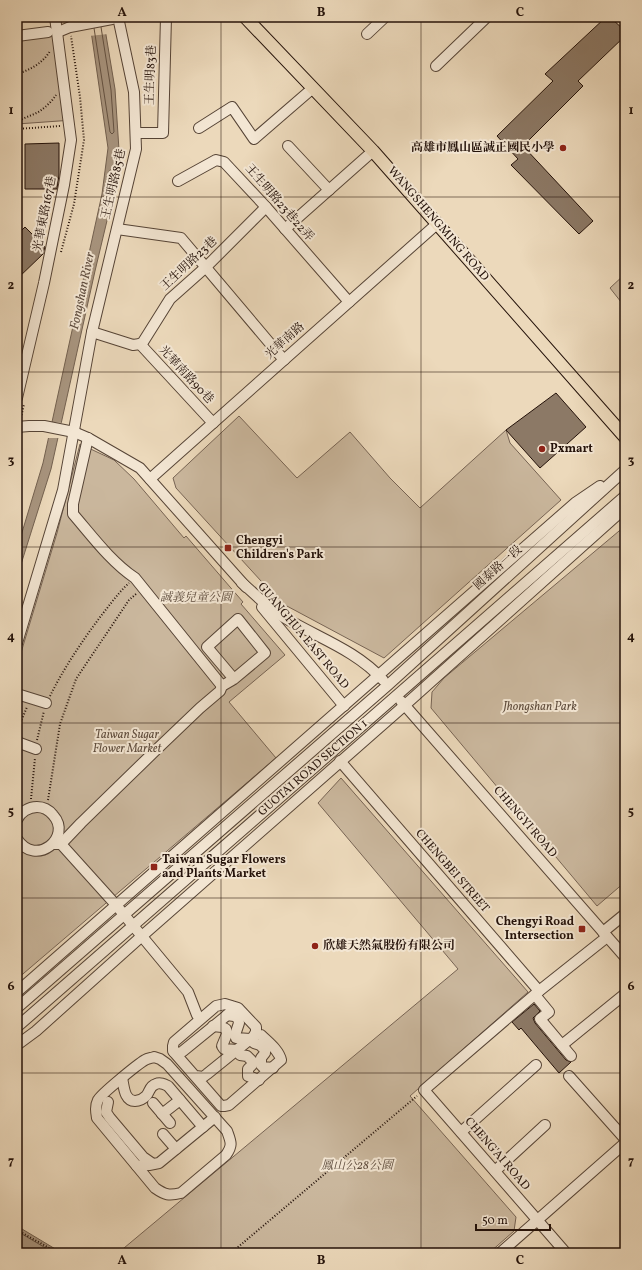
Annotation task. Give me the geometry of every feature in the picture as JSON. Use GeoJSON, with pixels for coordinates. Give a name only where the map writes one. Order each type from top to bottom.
{"type":"FeatureCollection","features":[{"type":"Feature","properties":{"kind":"main road","name":"WANGSHENGMING ROAD"},"geometry":{"type":"LineString","coordinates":[[245,17],[373,151],[438,223],[625,438]]}},
{"type":"Feature","properties":{"kind":"street","name":"光華東路167巷"},"geometry":{"type":"LineString","coordinates":[[17,398],[44,283],[64,186],[71,140],[64,84],[53,32],[55,17]]}},
{"type":"Feature","properties":{"kind":"street","name":"王生明83巷"},"geometry":{"type":"LineString","coordinates":[[136,133],[162,133],[166,17]]}},
{"type":"Feature","properties":{"kind":"street"},"geometry":{"type":"LineString","coordinates":[[368,34],[385,17]]}},
{"type":"Feature","properties":{"kind":"street"},"geometry":{"type":"LineString","coordinates":[[436,66],[487,17]]}},
{"type":"Feature","properties":{"kind":"street"},"geometry":{"type":"LineString","coordinates":[[17,36],[53,32],[115,18]]}},
{"type":"Feature","properties":{"kind":"street","name":"王生明路85巷"},"geometry":{"type":"LineString","coordinates":[[17,643],[63,490],[92,332],[136,149],[134,92],[115,18]]}},
{"type":"Feature","properties":{"kind":"street"},"geometry":{"type":"LineString","coordinates":[[199,128],[232,107],[254,139],[313,88]]}},
{"type":"Feature","properties":{"kind":"street"},"geometry":{"type":"LineString","coordinates":[[288,146],[329,190]]}},
{"type":"Feature","properties":{"kind":"street"},"geometry":{"type":"LineString","coordinates":[[285,229],[373,151]]}},
{"type":"Feature","properties":{"kind":"street","name":"王生明路23巷22弄"},"geometry":{"type":"LineString","coordinates":[[178,181],[216,160],[224,162],[266,207],[349,302]]}},
{"type":"Feature","properties":{"kind":"street","name":"王生明路23巷"},"geometry":{"type":"LineString","coordinates":[[140,344],[143,342],[170,298],[206,267],[266,207]]}},
{"type":"Feature","properties":{"kind":"street","name":"光華南路"},"geometry":{"type":"LineString","coordinates":[[150,479],[438,223]]}},
{"type":"Feature","properties":{"kind":"street"},"geometry":{"type":"LineString","coordinates":[[117,229],[181,238],[284,360]]}},
{"type":"Feature","properties":{"kind":"street"},"geometry":{"type":"LineString","coordinates":[[92,332],[133,346],[140,344]]}},
{"type":"Feature","properties":{"kind":"street","name":"光華南路90巷"},"geometry":{"type":"LineString","coordinates":[[140,344],[213,423]]}},
{"type":"Feature","properties":{"kind":"street","name":"GUANGHUA EAST ROAD"},"geometry":{"type":"LineString","coordinates":[[17,427],[44,426],[74,432],[88,438],[140,468],[242,583],[344,706]]}},
{"type":"Feature","properties":{"kind":"street"},"geometry":{"type":"LineString","coordinates":[[88,438],[73,504],[73,514],[107,553],[126,572],[135,578],[222,686]]}},
{"type":"Feature","properties":{"kind":"street"},"geometry":{"type":"LineString","coordinates":[[17,992],[576,503],[625,469]]}},
{"type":"Feature","properties":{"kind":"street","name":"國泰路一段"},"geometry":{"type":"LineString","coordinates":[[388,685],[625,469]]}},
{"type":"Feature","properties":{"kind":"street"},"geometry":{"type":"LineString","coordinates":[[397,695],[625,496]]}},
{"type":"Feature","properties":{"kind":"street","name":"GUOTAI ROAD SECTION 1"},"geometry":{"type":"LineString","coordinates":[[17,1045],[36,1031],[405,705],[625,508]]}},
{"type":"Feature","properties":{"kind":"street","name":"GUANGHUA EAST ROAD"},"geometry":{"type":"LineString","coordinates":[[242,583],[276,612],[358,658],[371,667],[405,705]]}},
{"type":"Feature","properties":{"kind":"street"},"geometry":{"type":"LineString","coordinates":[[17,839],[26,849],[33,851],[41,851],[57,844],[81,823],[200,708],[220,691],[222,686],[234,679],[265,653],[238,618],[207,647],[234,679]]}},
{"type":"Feature","properties":{"kind":"street"},"geometry":{"type":"LineString","coordinates":[[429,632],[437,640]]}},
{"type":"Feature","properties":{"kind":"street","name":"GUOTAI ROAD SECTION 1"},"geometry":{"type":"LineString","coordinates":[[17,1008],[388,685]]}},
{"type":"Feature","properties":{"kind":"street"},"geometry":{"type":"LineString","coordinates":[[17,694],[46,703]]}},
{"type":"Feature","properties":{"kind":"street","name":"GUOTAI ROAD SECTION 1"},"geometry":{"type":"LineString","coordinates":[[17,1027],[397,695]]}},
{"type":"Feature","properties":{"kind":"street","name":"CHENGYI ROAD"},"geometry":{"type":"LineString","coordinates":[[405,705],[625,957]]}},
{"type":"Feature","properties":{"kind":"street"},"geometry":{"type":"LineString","coordinates":[[17,742],[36,749]]}},
{"type":"Feature","properties":{"kind":"street","name":"CHENGBEI STREET"},"geometry":{"type":"LineString","coordinates":[[340,761],[537,993],[549,1012],[540,1020],[562,1045]]}},
{"type":"Feature","properties":{"kind":"street"},"geometry":{"type":"LineString","coordinates":[[22,811],[37,807],[47,810],[55,817],[59,831],[57,844],[116,905],[134,926],[188,992],[197,1015]]}},
{"type":"Feature","properties":{"kind":"street"},"geometry":{"type":"LineString","coordinates":[[424,1090],[605,934],[625,914]]}},
{"type":"Feature","properties":{"kind":"street"},"geometry":{"type":"LineString","coordinates":[[571,1056],[562,1045],[625,994]]}},
{"type":"Feature","properties":{"kind":"street"},"geometry":{"type":"LineString","coordinates":[[252,1041],[256,1028],[227,1005],[216,1006],[174,1042],[172,1046],[174,1052],[193,1081],[214,1117],[226,1131],[231,1141],[230,1149],[226,1155],[181,1193],[175,1195],[164,1194],[155,1188],[98,1118],[96,1106],[98,1099],[146,1059],[154,1058],[160,1059],[193,1081],[221,1106],[229,1105],[281,1060],[280,1056],[261,1031],[240,1002],[235,1000],[227,1005],[197,1015],[170,1037],[166,1048],[168,1054],[193,1081],[218,1112],[224,1114],[288,1060],[288,1056],[261,1031]]}},
{"type":"Feature","properties":{"kind":"street"},"geometry":{"type":"LineString","coordinates":[[174,1052],[180,1053],[183,1051],[213,1026],[227,1005]]}},
{"type":"Feature","properties":{"kind":"street"},"geometry":{"type":"LineString","coordinates":[[227,1005],[234,1016],[238,1018],[239,1023],[235,1035],[236,1038],[252,1041],[260,1045],[265,1050],[265,1054],[261,1058],[261,1065],[273,1068]]}},
{"type":"Feature","properties":{"kind":"street"},"geometry":{"type":"LineString","coordinates":[[213,1026],[222,1026],[226,1029],[227,1034],[222,1046],[224,1049],[247,1056],[252,1061],[252,1064],[248,1069],[248,1076],[259,1080]]}},
{"type":"Feature","properties":{"kind":"street"},"geometry":{"type":"LineString","coordinates":[[193,1081],[205,1082],[209,1080],[261,1031]]}},
{"type":"Feature","properties":{"kind":"street"},"geometry":{"type":"LineString","coordinates":[[461,1132],[536,1065]]}},
{"type":"Feature","properties":{"kind":"street"},"geometry":{"type":"LineString","coordinates":[[569,1076],[625,1139]]}},
{"type":"Feature","properties":{"kind":"street"},"geometry":{"type":"LineString","coordinates":[[122,1078],[125,1093],[132,1101],[140,1101],[147,1095],[150,1087],[155,1084],[161,1083],[168,1086],[203,1127]]}},
{"type":"Feature","properties":{"kind":"street","name":"CHENG'AI ROAD"},"geometry":{"type":"LineString","coordinates":[[424,1090],[566,1253]]}},
{"type":"Feature","properties":{"kind":"street"},"geometry":{"type":"LineString","coordinates":[[162,1114],[180,1100]]}},
{"type":"Feature","properties":{"kind":"street"},"geometry":{"type":"LineString","coordinates":[[108,1102],[106,1112],[110,1118],[143,1158],[154,1164]]}},
{"type":"Feature","properties":{"kind":"street"},"geometry":{"type":"LineString","coordinates":[[153,1104],[170,1123]]}},
{"type":"Feature","properties":{"kind":"street"},"geometry":{"type":"LineString","coordinates":[[137,1166],[159,1163],[214,1117]]}},
{"type":"Feature","properties":{"kind":"street"},"geometry":{"type":"LineString","coordinates":[[495,1172],[545,1125]]}},
{"type":"Feature","properties":{"kind":"street"},"geometry":{"type":"LineString","coordinates":[[163,1134],[176,1149]]}},
{"type":"Feature","properties":{"kind":"street"},"geometry":{"type":"LineString","coordinates":[[500,1253],[625,1143]]}},
{"type":"Feature","properties":{"kind":"path"},"geometry":{"type":"LineString","coordinates":[[17,74],[41,62],[49,54],[53,32]]}},
{"type":"Feature","properties":{"kind":"path"},"geometry":{"type":"LineString","coordinates":[[17,124],[39,111],[53,99],[64,84]]}},
{"type":"Feature","properties":{"kind":"path"},"geometry":{"type":"LineString","coordinates":[[17,129],[69,126]]}},
{"type":"Feature","properties":{"kind":"path"},"geometry":{"type":"LineString","coordinates":[[22,811],[36,749],[37,736],[46,703],[60,675],[90,630],[122,590],[135,578]]}},
{"type":"Feature","properties":{"kind":"path"},"geometry":{"type":"LineString","coordinates":[[47,810],[50,782],[60,724],[76,679],[129,600],[143,588]]}},
{"type":"Feature","properties":{"kind":"path"},"geometry":{"type":"LineString","coordinates":[[17,731],[30,698]]}},
{"type":"Feature","properties":{"kind":"path"},"geometry":{"type":"LineString","coordinates":[[17,774],[21,776]]}},
{"type":"Feature","properties":{"kind":"path"},"geometry":{"type":"LineString","coordinates":[[231,1253],[424,1090]]}},
{"type":"Feature","properties":{"kind":"path"},"geometry":{"type":"LineString","coordinates":[[17,1230],[58,1253]]}},
{"type":"Feature","properties":{"kind":"green space"},"geometry":{"type":"Polygon","coordinates":[[[62,34],[73,120],[17,124],[17,38],[62,34]]]}},
{"type":"Feature","properties":{"kind":"green space"},"geometry":{"type":"Polygon","coordinates":[[[625,274],[625,307],[610,288],[625,274]]]}},
{"type":"Feature","properties":{"kind":"green space"},"geometry":{"type":"Polygon","coordinates":[[[239,416],[297,478],[350,432],[390,478],[420,508],[506,430],[510,443],[561,500],[384,658],[285,605],[272,593],[176,488],[173,478],[239,416]]]}},
{"type":"Feature","properties":{"kind":"green space","name":"Taiwan Sugar Flower Market"},"geometry":{"type":"Polygon","coordinates":[[[80,444],[114,460],[134,479],[184,538],[186,536],[243,602],[241,604],[285,655],[229,702],[276,758],[17,979],[17,666],[57,533],[80,444]]]}},
{"type":"Feature","properties":{"kind":"green space","name":"Jhongshan Park"},"geometry":{"type":"Polygon","coordinates":[[[625,526],[625,882],[597,906],[431,708],[432,692],[444,678],[625,526]]]}},
{"type":"Feature","properties":{"kind":"green space","name":"鳳山公28公園"},"geometry":{"type":"Polygon","coordinates":[[[341,778],[528,992],[410,1096],[516,1217],[514,1231],[489,1253],[118,1253],[458,969],[318,803],[341,778]]]}},
{"type":"Feature","properties":{"kind":"water","name":"Fongshan River"},"geometry":{"type":"Polygon","coordinates":[[[89,17],[103,17],[115,89],[119,150],[115,187],[51,469],[17,577],[17,549],[43,463],[102,194],[108,148],[89,17]]]}},
{"type":"Feature","properties":{"kind":"water"},"geometry":{"type":"Polygon","coordinates":[[[17,1226],[62,1253],[17,1253],[17,1226]]]}},
{"type":"Feature","properties":{"kind":"pier"},"geometry":{"type":"Polygon","coordinates":[[[87,17],[105,17],[108,34],[89,36],[87,17]]]}},
{"type":"Feature","properties":{"kind":"pier"},"geometry":{"type":"Polygon","coordinates":[[[50,422],[63,423],[60,438],[46,438],[50,422]]]}},
{"type":"Feature","properties":{"kind":"building"},"geometry":{"type":"Polygon","coordinates":[[[606,17],[610,17],[625,31],[625,36],[578,81],[583,86],[523,146],[593,221],[579,234],[511,165],[518,159],[497,136],[553,81],[545,74],[606,17]]]}},
{"type":"Feature","properties":{"kind":"building"},"geometry":{"type":"Polygon","coordinates":[[[59,143],[59,175],[57,189],[25,189],[25,144],[59,143]]]}},
{"type":"Feature","properties":{"kind":"building"},"geometry":{"type":"Polygon","coordinates":[[[25,227],[45,247],[43,254],[17,279],[17,235],[25,227]]]}},
{"type":"Feature","properties":{"kind":"building","name":"Pxmart"},"geometry":{"type":"Polygon","coordinates":[[[556,393],[586,427],[540,468],[506,430],[556,393]]]}},
{"type":"Feature","properties":{"kind":"building"},"geometry":{"type":"Polygon","coordinates":[[[534,1004],[540,1011],[533,1018],[535,1023],[566,1060],[571,1062],[559,1073],[521,1028],[519,1030],[512,1022],[534,1004]]]}},
{"type":"Feature","properties":{"kind":"place","name":"高雄市鳳山區誠正國民小學"},"geometry":{"type":"Point","coordinates":[563,148]}},
{"type":"Feature","properties":{"kind":"place","name":"Pxmart"},"geometry":{"type":"Point","coordinates":[542,449]}},
{"type":"Feature","properties":{"kind":"place","name":"Chengyi Children's Park"},"geometry":{"type":"Point","coordinates":[228,548]}},
{"type":"Feature","properties":{"kind":"place","name":"Taiwan Sugar Flowers and Plants Market"},"geometry":{"type":"Point","coordinates":[154,867]}},
{"type":"Feature","properties":{"kind":"place","name":"Chengyi Road Intersection"},"geometry":{"type":"Point","coordinates":[582,929]}},
{"type":"Feature","properties":{"kind":"place","name":"欣雄天然氣股份有限公司"},"geometry":{"type":"Point","coordinates":[315,946]}},
{"type":"Feature","properties":{"kind":"park label","name":"誠義兒童公園"},"geometry":{"type":"Point","coordinates":[196,598]}}]}
